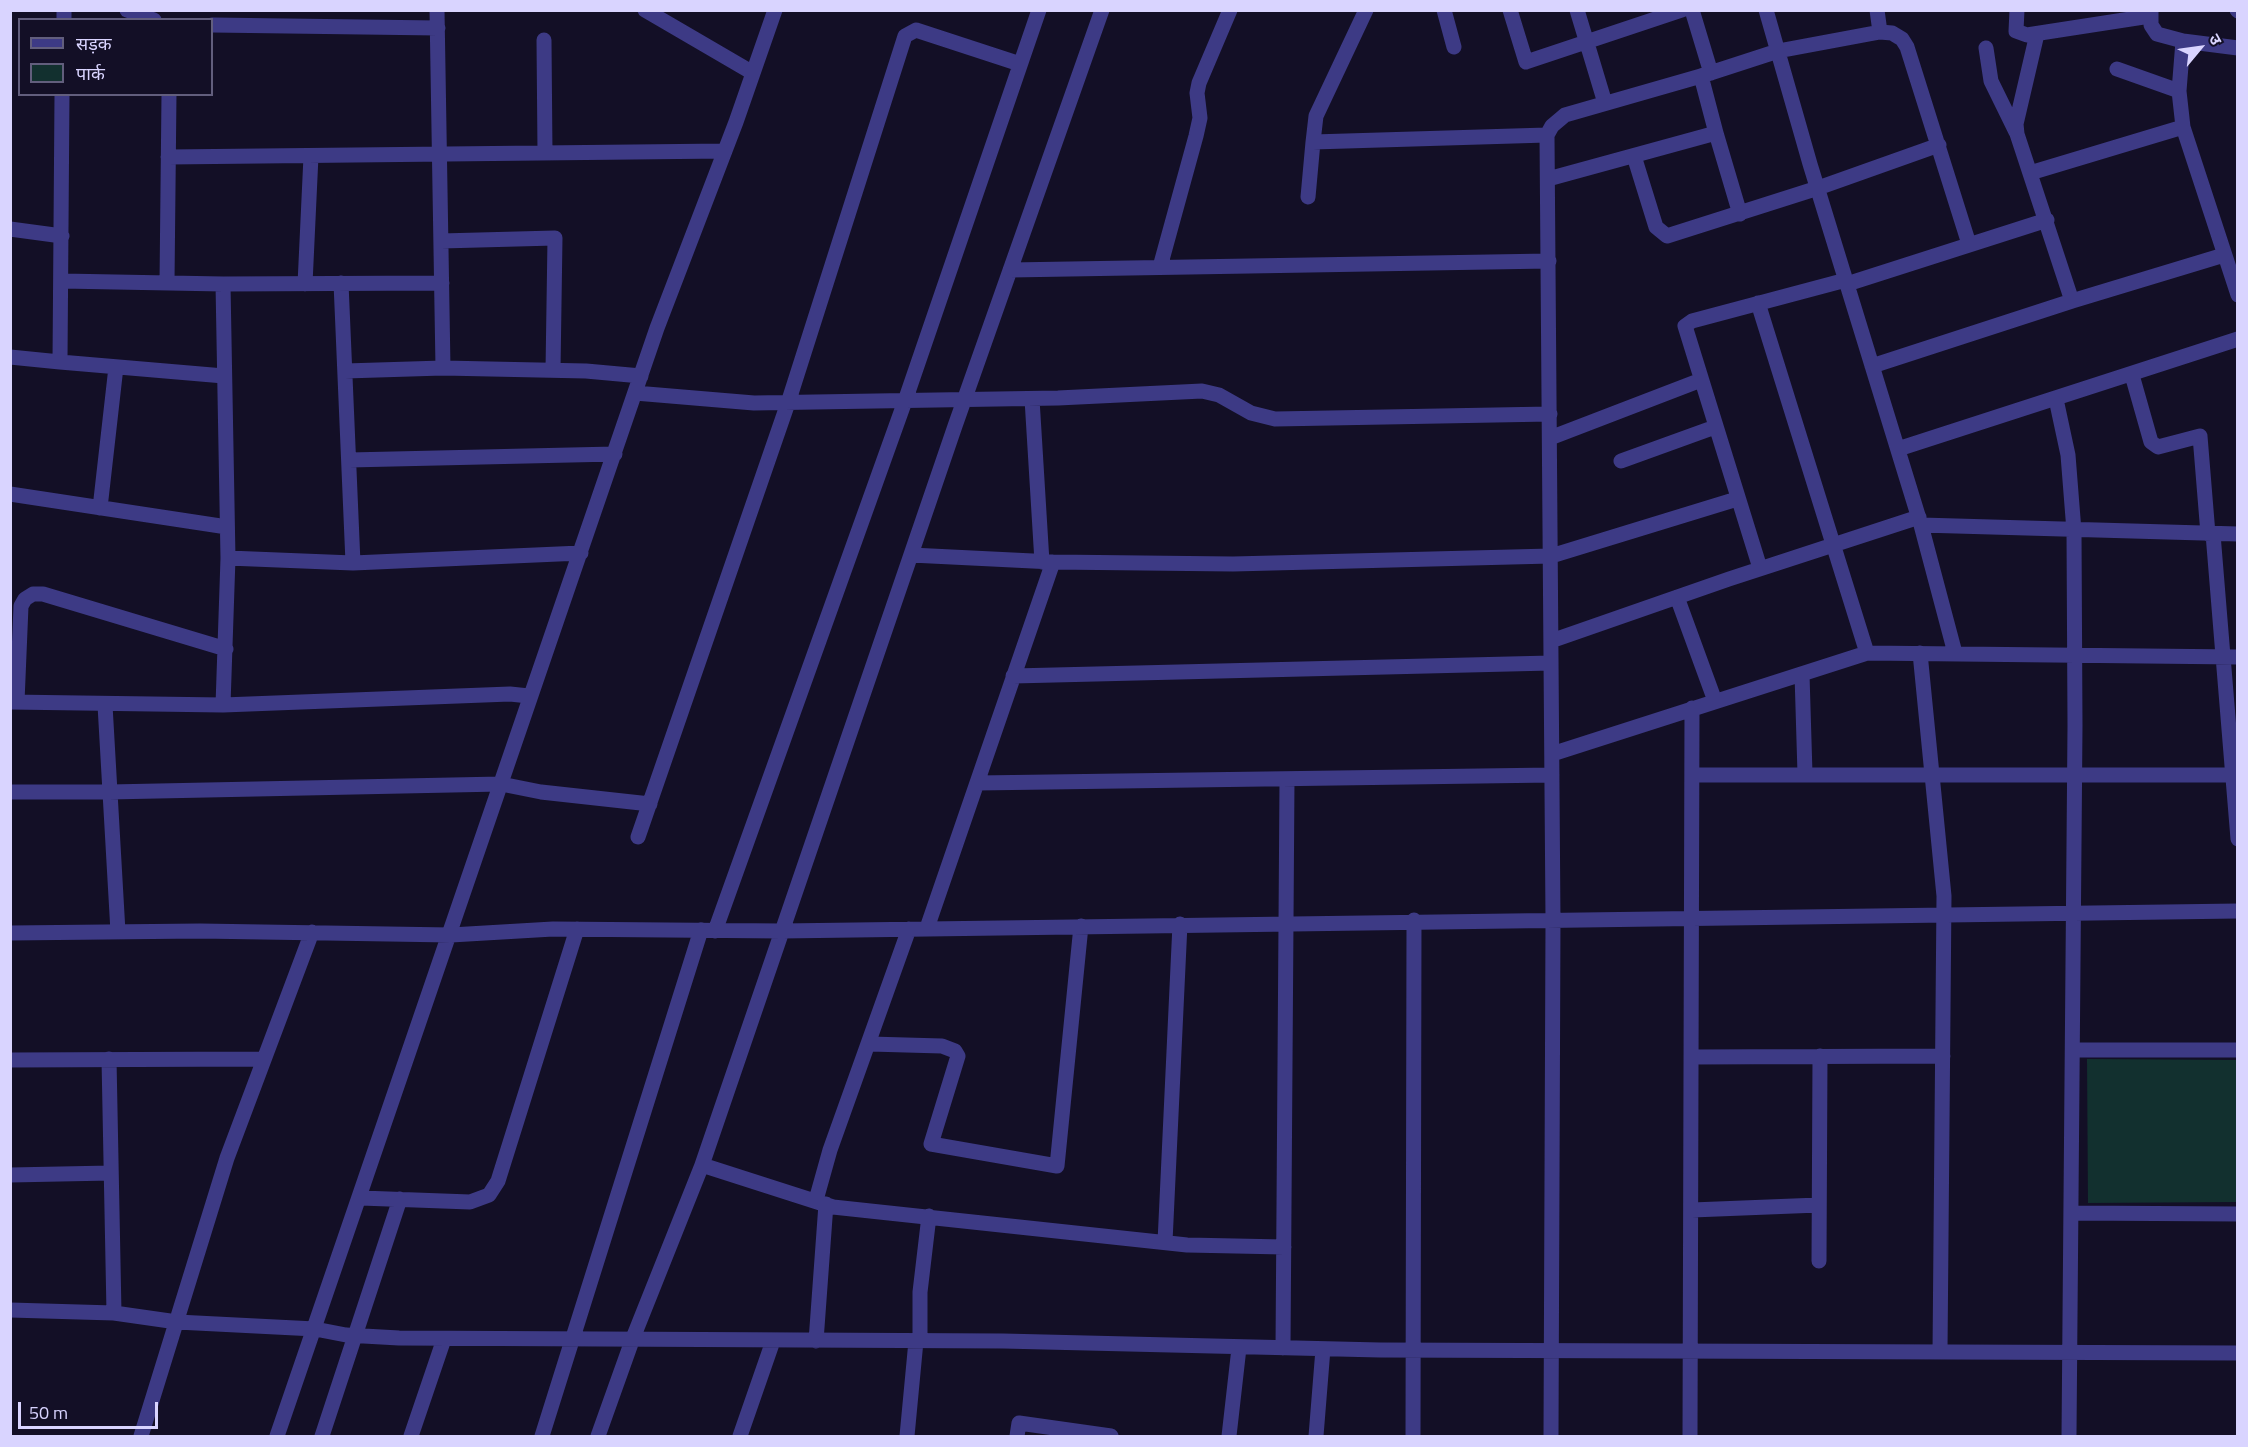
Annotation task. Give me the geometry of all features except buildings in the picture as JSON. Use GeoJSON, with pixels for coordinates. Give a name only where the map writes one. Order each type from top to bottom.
{"type":"FeatureCollection","features":[{"type":"Feature","properties":{"kind":"street"},"geometry":{"type":"LineString","coordinates":[[127,10],[149,18]]}},
{"type":"Feature","properties":{"kind":"street"},"geometry":{"type":"LineString","coordinates":[[438,10],[443,368]]}},
{"type":"Feature","properties":{"kind":"street"},"geometry":{"type":"LineString","coordinates":[[645,10],[753,73]]}},
{"type":"Feature","properties":{"kind":"street"},"geometry":{"type":"LineString","coordinates":[[277,1437],[361,1198],[635,393],[775,10]]}},
{"type":"Feature","properties":{"kind":"street"},"geometry":{"type":"LineString","coordinates":[[542,1437],[572,1338],[708,930],[905,401],[1039,10]]}},
{"type":"Feature","properties":{"kind":"street"},"geometry":{"type":"LineString","coordinates":[[598,1437],[633,1338],[702,1165],[964,400],[1102,10]]}},
{"type":"Feature","properties":{"kind":"street"},"geometry":{"type":"LineString","coordinates":[[1160,267],[1200,118],[1197,93],[1199,83],[1230,10]]}},
{"type":"Feature","properties":{"kind":"street"},"geometry":{"type":"LineString","coordinates":[[1308,197],[1316,116],[1366,10]]}},
{"type":"Feature","properties":{"kind":"street"},"geometry":{"type":"LineString","coordinates":[[1444,10],[1454,47]]}},
{"type":"Feature","properties":{"kind":"street"},"geometry":{"type":"LineString","coordinates":[[1510,10],[1526,62],[1682,10]]}},
{"type":"Feature","properties":{"kind":"street"},"geometry":{"type":"LineString","coordinates":[[1577,10],[1605,103]]}},
{"type":"Feature","properties":{"kind":"street"},"geometry":{"type":"LineString","coordinates":[[1692,10],[1716,133],[1740,214]]}},
{"type":"Feature","properties":{"kind":"street"},"geometry":{"type":"LineString","coordinates":[[1766,10],[1846,282],[1920,521],[1954,653]]}},
{"type":"Feature","properties":{"kind":"street"},"geometry":{"type":"LineString","coordinates":[[1877,10],[1880,32]]}},
{"type":"Feature","properties":{"kind":"street"},"geometry":{"type":"LineString","coordinates":[[2017,10],[2016,31],[2027,35],[2150,13],[2151,25],[2157,34],[2183,41],[2238,48]]}},
{"type":"Feature","properties":{"kind":"street"},"geometry":{"type":"LineString","coordinates":[[213,25],[300,18],[438,28]]}},
{"type":"Feature","properties":{"kind":"street"},"geometry":{"type":"LineString","coordinates":[[638,837],[789,400],[905,36],[916,30],[1020,64]]}},
{"type":"Feature","properties":{"kind":"street"},"geometry":{"type":"LineString","coordinates":[[1551,1437],[1553,919],[1547,135],[1552,126],[1565,114],[1778,51],[1880,32],[1892,33],[1902,39],[1907,47],[1969,244]]}},
{"type":"Feature","properties":{"kind":"street"},"geometry":{"type":"LineString","coordinates":[[2017,134],[2016,124],[2037,34]]}},
{"type":"Feature","properties":{"kind":"street"},"geometry":{"type":"LineString","coordinates":[[544,40],[545,153]]}},
{"type":"Feature","properties":{"kind":"street"},"geometry":{"type":"LineString","coordinates":[[2183,41],[2179,91],[2183,127],[2238,295]]}},
{"type":"Feature","properties":{"kind":"street"},"geometry":{"type":"LineString","coordinates":[[1986,48],[1991,81],[2017,134],[2072,301]]}},
{"type":"Feature","properties":{"kind":"street"},"geometry":{"type":"LineString","coordinates":[[2117,69],[2179,91]]}},
{"type":"Feature","properties":{"kind":"street"},"geometry":{"type":"LineString","coordinates":[[60,362],[62,96]]}},
{"type":"Feature","properties":{"kind":"street"},"geometry":{"type":"LineString","coordinates":[[167,283],[169,96]]}},
{"type":"Feature","properties":{"kind":"street"},"geometry":{"type":"LineString","coordinates":[[2030,173],[2183,127]]}},
{"type":"Feature","properties":{"kind":"street"},"geometry":{"type":"LineString","coordinates":[[1548,179],[1716,133]]}},
{"type":"Feature","properties":{"kind":"street"},"geometry":{"type":"LineString","coordinates":[[1313,142],[1547,135]]}},
{"type":"Feature","properties":{"kind":"street"},"geometry":{"type":"LineString","coordinates":[[1634,156],[1656,227],[1662,233],[1675,235],[1939,145]]}},
{"type":"Feature","properties":{"kind":"street"},"geometry":{"type":"LineString","coordinates":[[168,157],[725,151]]}},
{"type":"Feature","properties":{"kind":"street"},"geometry":{"type":"LineString","coordinates":[[305,284],[311,156]]}},
{"type":"Feature","properties":{"kind":"street"},"geometry":{"type":"LineString","coordinates":[[1760,568],[1685,326],[1692,321],[1846,282],[2047,220]]}},
{"type":"Feature","properties":{"kind":"street"},"geometry":{"type":"LineString","coordinates":[[10,229],[62,236]]}},
{"type":"Feature","properties":{"kind":"street"},"geometry":{"type":"LineString","coordinates":[[441,241],[555,238],[553,370]]}},
{"type":"Feature","properties":{"kind":"street"},"geometry":{"type":"LineString","coordinates":[[1872,366],[2072,301],[2224,255]]}},
{"type":"Feature","properties":{"kind":"street"},"geometry":{"type":"LineString","coordinates":[[1010,270],[1549,261]]}},
{"type":"Feature","properties":{"kind":"street"},"geometry":{"type":"LineString","coordinates":[[62,281],[223,284],[442,283]]}},
{"type":"Feature","properties":{"kind":"street"},"geometry":{"type":"LineString","coordinates":[[341,283],[353,563]]}},
{"type":"Feature","properties":{"kind":"street"},"geometry":{"type":"LineString","coordinates":[[223,284],[228,558],[223,705]]}},
{"type":"Feature","properties":{"kind":"street"},"geometry":{"type":"LineString","coordinates":[[1758,303],[1867,653]]}},
{"type":"Feature","properties":{"kind":"street"},"geometry":{"type":"LineString","coordinates":[[1898,449],[2238,339]]}},
{"type":"Feature","properties":{"kind":"street"},"geometry":{"type":"LineString","coordinates":[[10,357],[224,376]]}},
{"type":"Feature","properties":{"kind":"street"},"geometry":{"type":"LineString","coordinates":[[100,508],[116,367]]}},
{"type":"Feature","properties":{"kind":"street"},"geometry":{"type":"LineString","coordinates":[[345,371],[443,368],[553,370],[641,376]]}},
{"type":"Feature","properties":{"kind":"street"},"geometry":{"type":"LineString","coordinates":[[2132,375],[2151,442],[2158,447],[2200,436],[2211,534],[2230,657],[2238,839]]}},
{"type":"Feature","properties":{"kind":"street"},"geometry":{"type":"LineString","coordinates":[[1550,438],[1701,380]]}},
{"type":"Feature","properties":{"kind":"street"},"geometry":{"type":"LineString","coordinates":[[635,393],[754,403],[789,400],[1032,399],[1202,391],[1219,395],[1251,413],[1275,419],[1550,414]]}},
{"type":"Feature","properties":{"kind":"street"},"geometry":{"type":"LineString","coordinates":[[927,928],[1013,676],[1047,562],[1032,399]]}},
{"type":"Feature","properties":{"kind":"street"},"geometry":{"type":"LineString","coordinates":[[2056,399],[2068,454],[2074,531],[2075,774],[2069,1437]]}},
{"type":"Feature","properties":{"kind":"street"},"geometry":{"type":"LineString","coordinates":[[1621,461],[1715,427]]}},
{"type":"Feature","properties":{"kind":"street"},"geometry":{"type":"LineString","coordinates":[[349,459],[615,454]]}},
{"type":"Feature","properties":{"kind":"street"},"geometry":{"type":"LineString","coordinates":[[10,494],[227,527]]}},
{"type":"Feature","properties":{"kind":"street"},"geometry":{"type":"LineString","coordinates":[[911,555],[1047,562],[1233,564],[1551,556],[1737,499]]}},
{"type":"Feature","properties":{"kind":"street"},"geometry":{"type":"LineString","coordinates":[[1551,641],[1760,568],[1834,544],[1920,521],[2074,531],[2238,534]]}},
{"type":"Feature","properties":{"kind":"street"},"geometry":{"type":"LineString","coordinates":[[228,558],[353,563],[581,553]]}},
{"type":"Feature","properties":{"kind":"street"},"geometry":{"type":"LineString","coordinates":[[226,649],[43,594],[33,594],[16,605],[14,702],[223,705],[510,694],[530,696]]}},
{"type":"Feature","properties":{"kind":"street"},"geometry":{"type":"LineString","coordinates":[[1677,597],[1715,701]]}},
{"type":"Feature","properties":{"kind":"street"},"geometry":{"type":"LineString","coordinates":[[1552,754],[1867,653],[2230,657]]}},
{"type":"Feature","properties":{"kind":"street"},"geometry":{"type":"LineString","coordinates":[[1920,653],[1933,774],[1944,915],[1940,1352]]}},
{"type":"Feature","properties":{"kind":"street"},"geometry":{"type":"LineString","coordinates":[[1013,676],[1551,663]]}},
{"type":"Feature","properties":{"kind":"street"},"geometry":{"type":"LineString","coordinates":[[1802,674],[1805,774]]}},
{"type":"Feature","properties":{"kind":"street"},"geometry":{"type":"LineString","coordinates":[[105,705],[118,932]]}},
{"type":"Feature","properties":{"kind":"street"},"geometry":{"type":"LineString","coordinates":[[1690,1437],[1692,708]]}},
{"type":"Feature","properties":{"kind":"street"},"geometry":{"type":"LineString","coordinates":[[977,783],[1552,775]]}},
{"type":"Feature","properties":{"kind":"street"},"geometry":{"type":"LineString","coordinates":[[1692,775],[2235,775]]}},
{"type":"Feature","properties":{"kind":"street"},"geometry":{"type":"LineString","coordinates":[[1283,1348],[1287,780]]}},
{"type":"Feature","properties":{"kind":"street"},"geometry":{"type":"LineString","coordinates":[[10,792],[501,784],[541,792],[650,804]]}},
{"type":"Feature","properties":{"kind":"street"},"geometry":{"type":"LineString","coordinates":[[10,933],[312,932],[451,935],[577,929],[782,931],[1414,920],[2238,911]]}},
{"type":"Feature","properties":{"kind":"street"},"geometry":{"type":"LineString","coordinates":[[1413,1437],[1414,920]]}},
{"type":"Feature","properties":{"kind":"street"},"geometry":{"type":"LineString","coordinates":[[1165,1242],[1180,924]]}},
{"type":"Feature","properties":{"kind":"street"},"geometry":{"type":"LineString","coordinates":[[870,1044],[942,1046],[955,1051],[958,1056],[932,1144],[1057,1166],[1081,926]]}},
{"type":"Feature","properties":{"kind":"street"},"geometry":{"type":"LineString","coordinates":[[361,1198],[470,1202],[489,1194],[498,1181],[577,929]]}},
{"type":"Feature","properties":{"kind":"street"},"geometry":{"type":"LineString","coordinates":[[816,1341],[821,1202],[830,1150],[870,1044],[909,929]]}},
{"type":"Feature","properties":{"kind":"street"},"geometry":{"type":"LineString","coordinates":[[141,1437],[227,1158],[312,932]]}},
{"type":"Feature","properties":{"kind":"street"},"geometry":{"type":"LineString","coordinates":[[2073,1050],[2238,1050]]}},
{"type":"Feature","properties":{"kind":"street"},"geometry":{"type":"LineString","coordinates":[[1819,1261],[1820,1056]]}},
{"type":"Feature","properties":{"kind":"street"},"geometry":{"type":"LineString","coordinates":[[1692,1057],[1943,1056]]}},
{"type":"Feature","properties":{"kind":"street"},"geometry":{"type":"LineString","coordinates":[[109,1059],[114,1313]]}},
{"type":"Feature","properties":{"kind":"street"},"geometry":{"type":"LineString","coordinates":[[10,1060],[264,1059]]}},
{"type":"Feature","properties":{"kind":"street"},"geometry":{"type":"LineString","coordinates":[[702,1165],[821,1202],[1165,1242],[1284,1247]]}},
{"type":"Feature","properties":{"kind":"street"},"geometry":{"type":"LineString","coordinates":[[10,1175],[111,1173]]}},
{"type":"Feature","properties":{"kind":"street"},"geometry":{"type":"LineString","coordinates":[[322,1437],[400,1200]]}},
{"type":"Feature","properties":{"kind":"street"},"geometry":{"type":"LineString","coordinates":[[1692,1210],[1819,1205]]}},
{"type":"Feature","properties":{"kind":"street"},"geometry":{"type":"LineString","coordinates":[[2072,1213],[2238,1214]]}},
{"type":"Feature","properties":{"kind":"street"},"geometry":{"type":"LineString","coordinates":[[907,1437],[929,1216]]}},
{"type":"Feature","properties":{"kind":"street"},"geometry":{"type":"LineString","coordinates":[[10,1310],[114,1313],[177,1322],[315,1329],[356,1336],[545,1341],[572,1338],[633,1338],[1413,1350],[2238,1353]]}},
{"type":"Feature","properties":{"kind":"street"},"geometry":{"type":"LineString","coordinates":[[411,1437],[444,1339]]}},
{"type":"Feature","properties":{"kind":"street"},"geometry":{"type":"LineString","coordinates":[[740,1437],[773,1341]]}},
{"type":"Feature","properties":{"kind":"street"},"geometry":{"type":"LineString","coordinates":[[1229,1437],[1239,1348]]}},
{"type":"Feature","properties":{"kind":"street"},"geometry":{"type":"LineString","coordinates":[[1316,1437],[1323,1349]]}},
{"type":"Feature","properties":{"kind":"street"},"geometry":{"type":"LineString","coordinates":[[1017,1437],[1019,1423],[1112,1437]]}},
{"type":"Feature","properties":{"kind":"green space"},"geometry":{"type":"Polygon","coordinates":[[[2087,1059],[2237,1060],[2237,1202],[2088,1203],[2087,1059]]]}}]}
